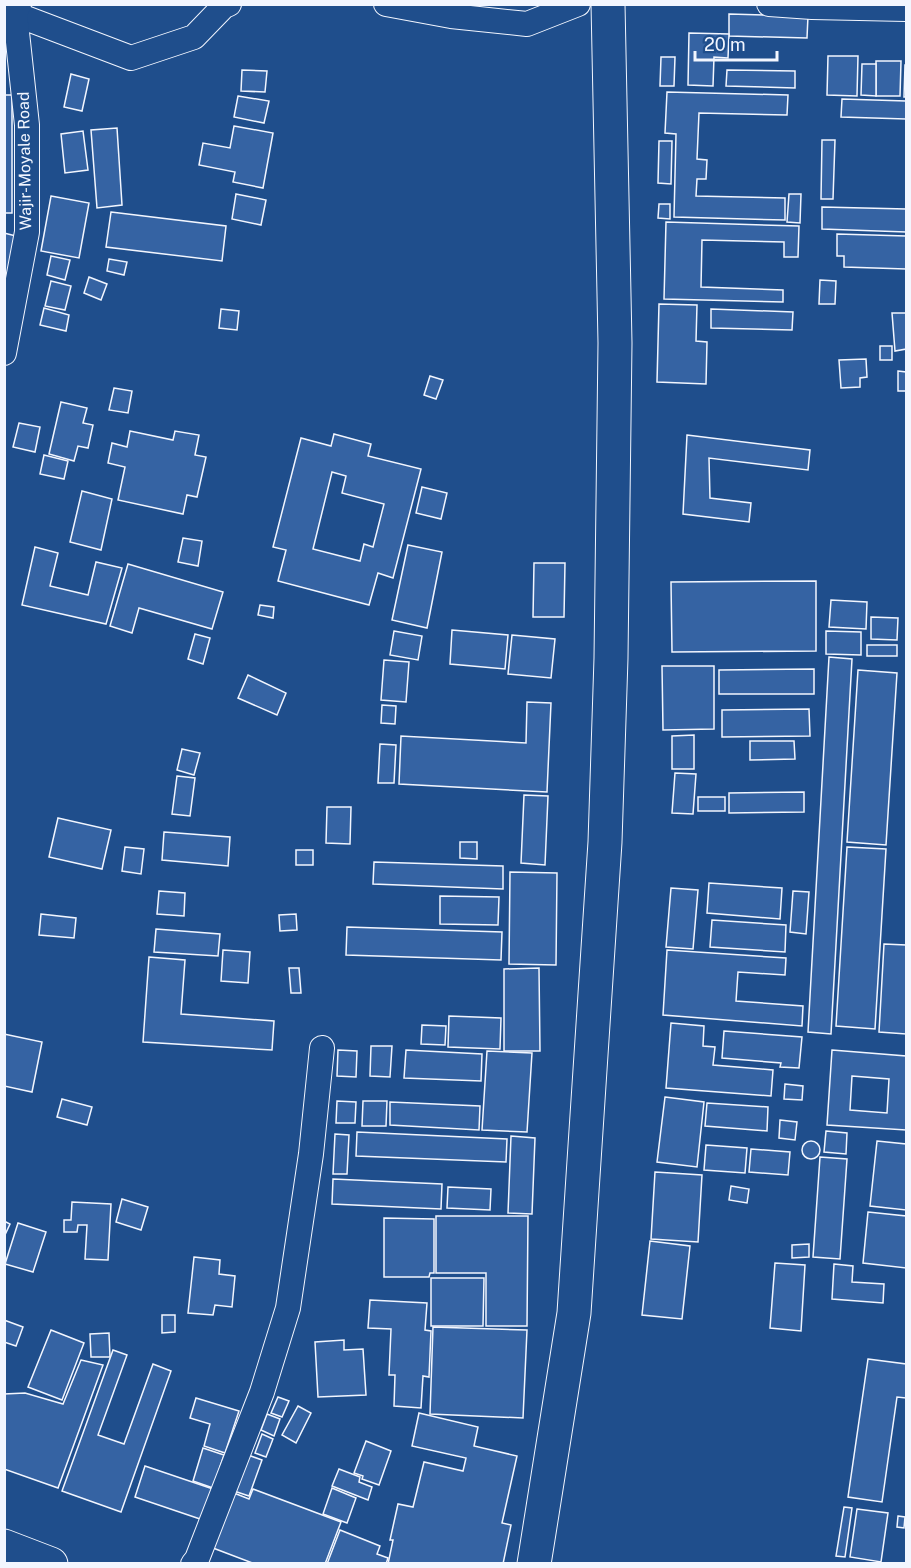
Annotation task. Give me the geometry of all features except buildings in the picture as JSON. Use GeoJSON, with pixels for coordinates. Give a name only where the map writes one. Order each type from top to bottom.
{"type":"FeatureCollection","features":[{"type":"Feature","properties":{"kind":"main road"},"geometry":{"type":"LineString","coordinates":[[534,1563],[574,1313],[605,842],[615,343],[608,4]]}},
{"type":"Feature","properties":{"kind":"main road"},"geometry":{"type":"LineString","coordinates":[[4,1546],[51,1563]]}},
{"type":"Feature","properties":{"kind":"street"},"geometry":{"type":"LineString","coordinates":[[13,13],[131,58],[194,38],[224,6],[229,4]]}},
{"type":"Feature","properties":{"kind":"street"},"geometry":{"type":"LineString","coordinates":[[386,4],[450,16],[527,24],[578,4]]}},
{"type":"Feature","properties":{"kind":"street"},"geometry":{"type":"LineString","coordinates":[[769,4],[906,9]]}},
{"type":"Feature","properties":{"kind":"street","name":"Wajir-Moyale Road"},"geometry":{"type":"LineString","coordinates":[[4,353],[27,232],[27,125],[13,13]]}},
{"type":"Feature","properties":{"kind":"street"},"geometry":{"type":"LineString","coordinates":[[193,1563],[262,1392],[288,1308],[311,1154],[322,1048]]}}]}
